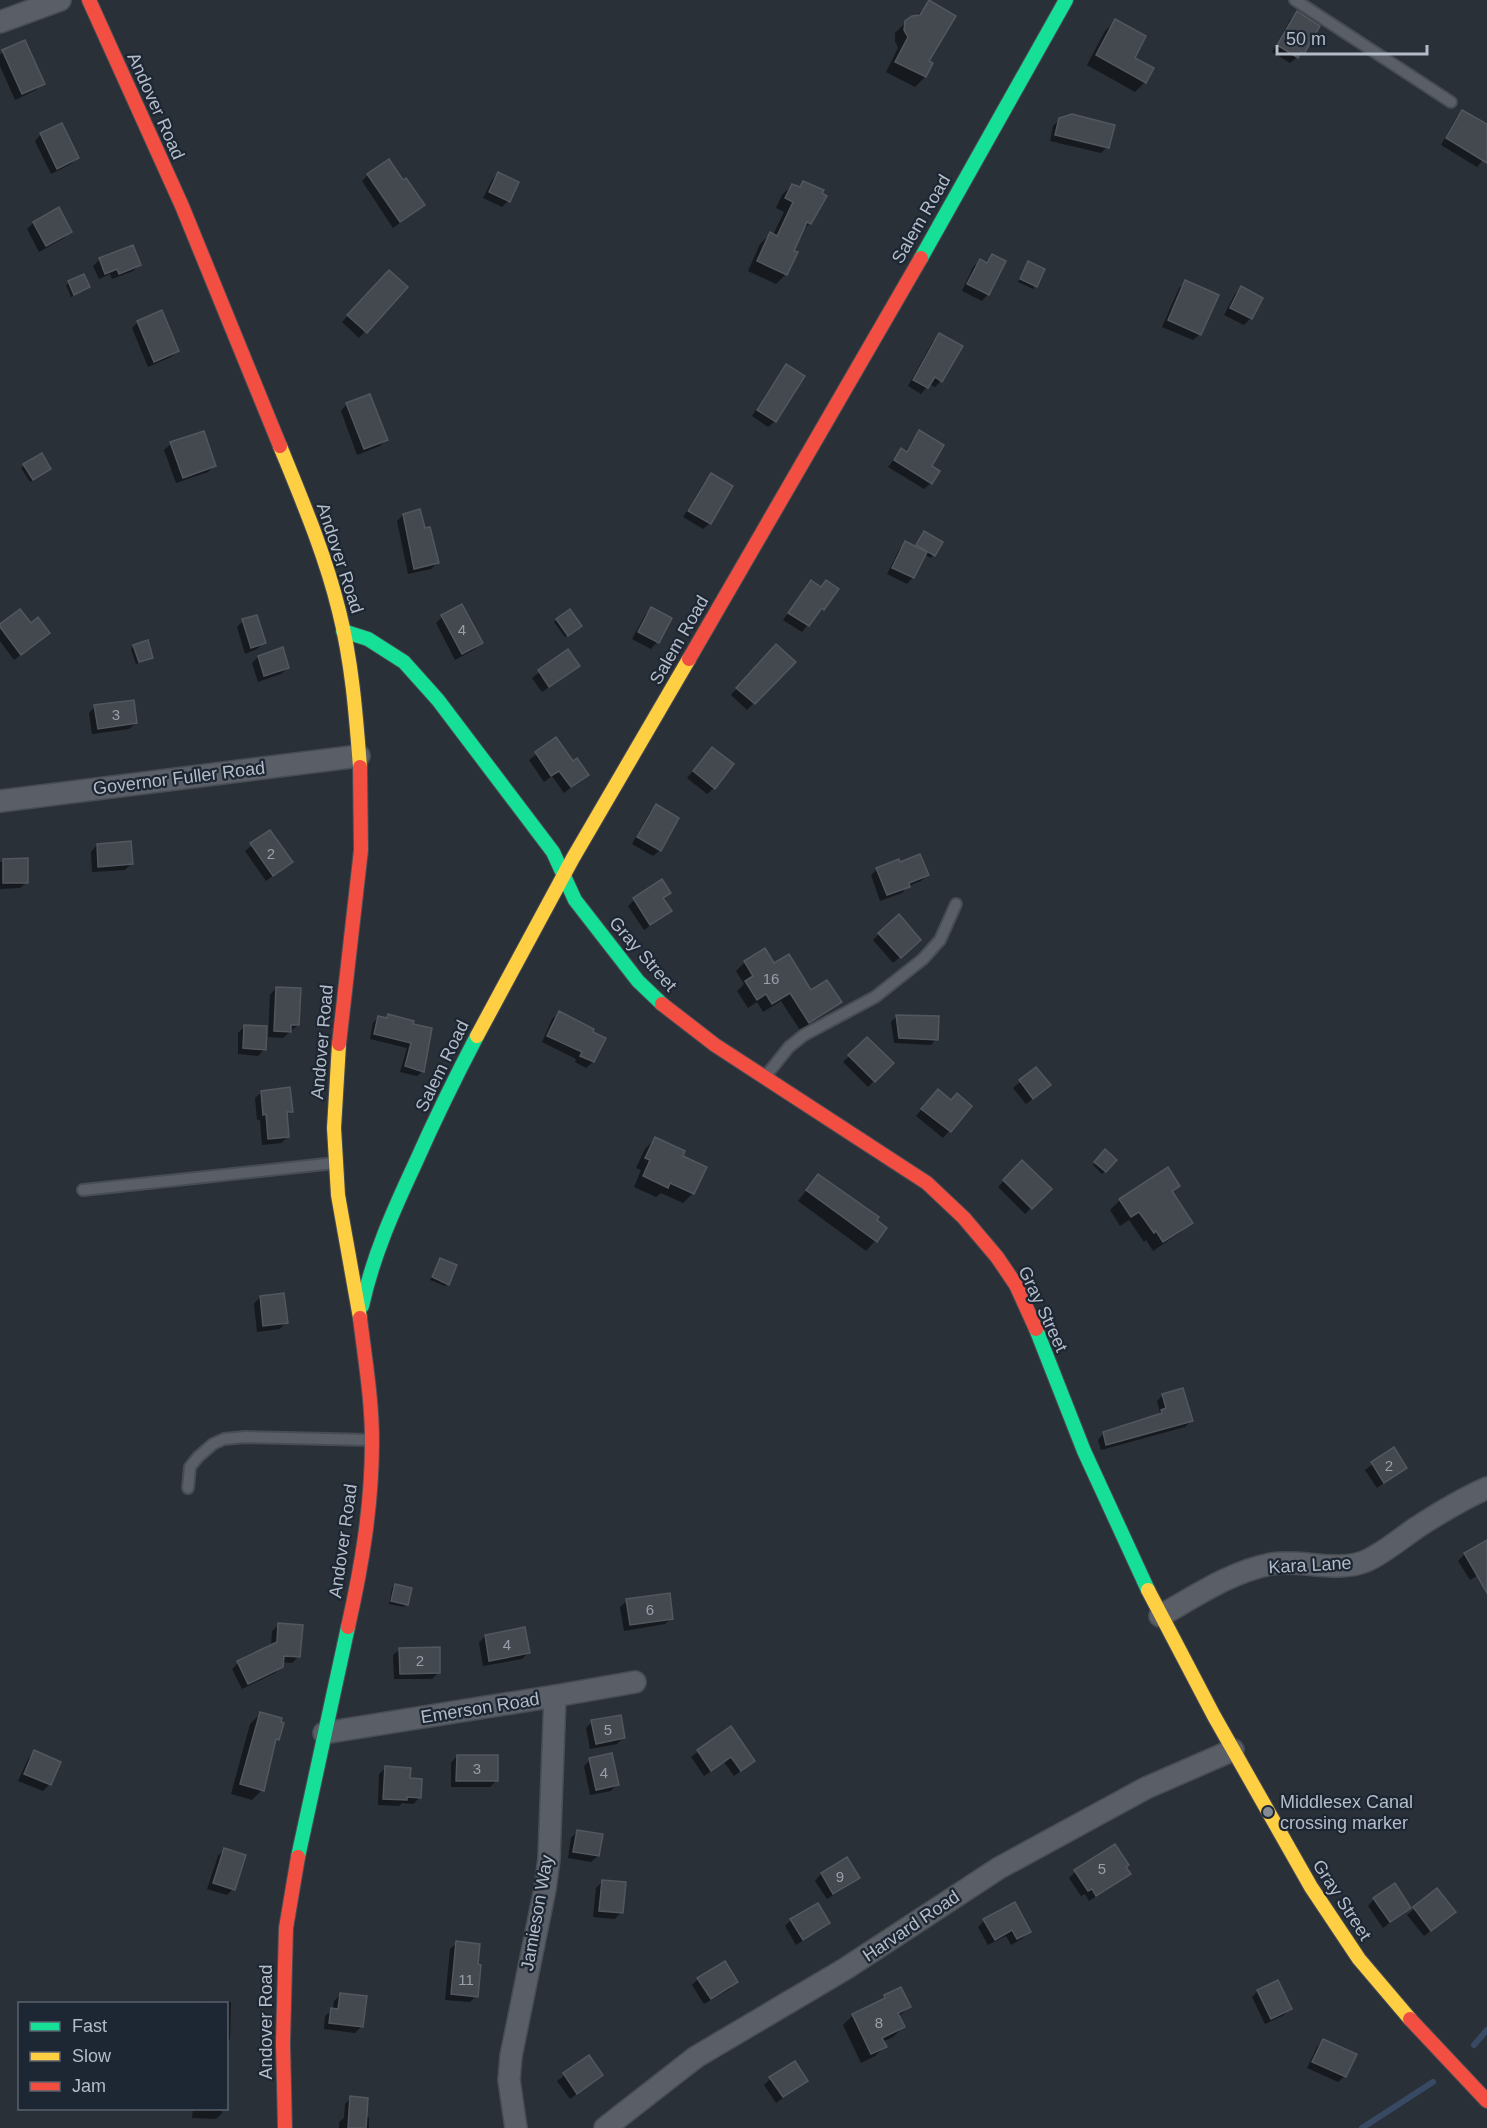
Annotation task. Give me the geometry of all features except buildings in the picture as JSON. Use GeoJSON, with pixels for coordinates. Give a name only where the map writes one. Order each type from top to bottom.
{"type":"FeatureCollection","features":[{"type":"Feature","properties":{"kind":"main road","name":"Andover Road"},"geometry":{"type":"LineString","coordinates":[[89,0],[182,206],[286,457],[329,574],[344,630],[355,705],[362,807],[361,850],[336,1068],[334,1128],[335,1163],[349,1227],[371,1412],[372,1440],[368,1518],[363,1559],[299,1850],[286,1928],[283,2043],[285,2128]]}},
{"type":"Feature","properties":{"kind":"main road","name":"Salem Road"},"geometry":{"type":"LineString","coordinates":[[360,1315],[384,1220],[466,1056],[563,874],[816,440],[1066,0]]}},
{"type":"Feature","properties":{"kind":"main road","name":"Gray Street"},"geometry":{"type":"LineString","coordinates":[[344,630],[368,639],[404,662],[438,700],[553,852],[575,900],[638,981],[686,1025],[927,1183],[954,1206],[998,1258],[1016,1285],[1029,1312],[1068,1413],[1160,1616],[1194,1682],[1299,1867],[1344,1939],[1398,2006],[1487,2102]]}},
{"type":"Feature","properties":{"kind":"street"},"geometry":{"type":"LineString","coordinates":[[0,22],[60,0]]}},
{"type":"Feature","properties":{"kind":"street","name":"Governor Fuller Road"},"geometry":{"type":"LineString","coordinates":[[0,801],[359,756]]}},
{"type":"Feature","properties":{"kind":"street","name":"Kara Lane"},"geometry":{"type":"LineString","coordinates":[[1160,1616],[1232,1575],[1272,1564],[1308,1563],[1335,1566],[1365,1562],[1438,1514],[1487,1488]]}},
{"type":"Feature","properties":{"kind":"street","name":"Emerson Road"},"geometry":{"type":"LineString","coordinates":[[324,1732],[635,1682]]}},
{"type":"Feature","properties":{"kind":"street","name":"Jamieson Way"},"geometry":{"type":"LineString","coordinates":[[516,2128],[509,2080],[511,2056],[545,1889],[549,1858],[555,1696]]}},
{"type":"Feature","properties":{"kind":"street","name":"Harvard Road"},"geometry":{"type":"LineString","coordinates":[[605,2128],[696,2057],[845,1969],[991,1873],[1146,1788],[1233,1750]]}},
{"type":"Feature","properties":{"kind":"lane"},"geometry":{"type":"LineString","coordinates":[[1295,0],[1451,102]]}},
{"type":"Feature","properties":{"kind":"lane"},"geometry":{"type":"LineString","coordinates":[[765,1078],[789,1047],[804,1035],[875,997],[923,959],[940,940],[956,904]]}},
{"type":"Feature","properties":{"kind":"lane"},"geometry":{"type":"LineString","coordinates":[[83,1190],[335,1163]]}},
{"type":"Feature","properties":{"kind":"lane"},"geometry":{"type":"LineString","coordinates":[[188,1488],[190,1467],[213,1444],[224,1439],[245,1437],[372,1440]]}},
{"type":"Feature","properties":{"kind":"waterway"},"geometry":{"type":"LineString","coordinates":[[1474,2045],[1487,2030]]}},
{"type":"Feature","properties":{"kind":"waterway"},"geometry":{"type":"LineString","coordinates":[[1362,2128],[1433,2082]]}},
{"type":"Feature","properties":{"kind":"traffic: fast"},"geometry":{"type":"LineString","coordinates":[[921,258],[1066,0]]}},
{"type":"Feature","properties":{"kind":"traffic: fast"},"geometry":{"type":"LineString","coordinates":[[343,631],[368,639],[404,662],[438,700],[553,852],[575,900],[638,981],[662,1004]]}},
{"type":"Feature","properties":{"kind":"traffic: fast"},"geometry":{"type":"LineString","coordinates":[[362,1306],[372,1269],[391,1216],[477,1036]]}},
{"type":"Feature","properties":{"kind":"traffic: fast"},"geometry":{"type":"LineString","coordinates":[[1036,1329],[1084,1451],[1148,1590]]}},
{"type":"Feature","properties":{"kind":"traffic: fast"},"geometry":{"type":"LineString","coordinates":[[298,1857],[348,1627]]}},
{"type":"Feature","properties":{"kind":"traffic: slow"},"geometry":{"type":"LineString","coordinates":[[280,446],[320,548],[339,611],[350,669],[360,767]]}},
{"type":"Feature","properties":{"kind":"traffic: slow"},"geometry":{"type":"LineString","coordinates":[[477,1036],[573,858],[689,659]]}},
{"type":"Feature","properties":{"kind":"traffic: slow"},"geometry":{"type":"LineString","coordinates":[[339,1044],[334,1128],[338,1195],[360,1318]]}},
{"type":"Feature","properties":{"kind":"traffic: slow"},"geometry":{"type":"LineString","coordinates":[[1148,1590],[1214,1716],[1311,1887],[1359,1959],[1410,2019]]}},
{"type":"Feature","properties":{"kind":"traffic: jam"},"geometry":{"type":"LineString","coordinates":[[89,0],[182,206],[280,446]]}},
{"type":"Feature","properties":{"kind":"traffic: jam"},"geometry":{"type":"LineString","coordinates":[[689,659],[921,258]]}},
{"type":"Feature","properties":{"kind":"traffic: jam"},"geometry":{"type":"LineString","coordinates":[[339,1044],[361,850],[360,767]]}},
{"type":"Feature","properties":{"kind":"traffic: jam"},"geometry":{"type":"LineString","coordinates":[[662,1004],[715,1045],[927,1183],[964,1218],[997,1257],[1016,1285],[1036,1329]]}},
{"type":"Feature","properties":{"kind":"traffic: jam"},"geometry":{"type":"LineString","coordinates":[[348,1627],[365,1535],[372,1465],[371,1410],[360,1318]]}},
{"type":"Feature","properties":{"kind":"traffic: jam"},"geometry":{"type":"LineString","coordinates":[[285,2128],[283,2043],[286,1928],[298,1857]]}},
{"type":"Feature","properties":{"kind":"traffic: jam"},"geometry":{"type":"LineString","coordinates":[[1410,2019],[1487,2101]]}},
{"type":"Feature","properties":{"kind":"place","name":"Middlesex Canal crossing marker"},"geometry":{"type":"Point","coordinates":[1268,1812]}}]}
